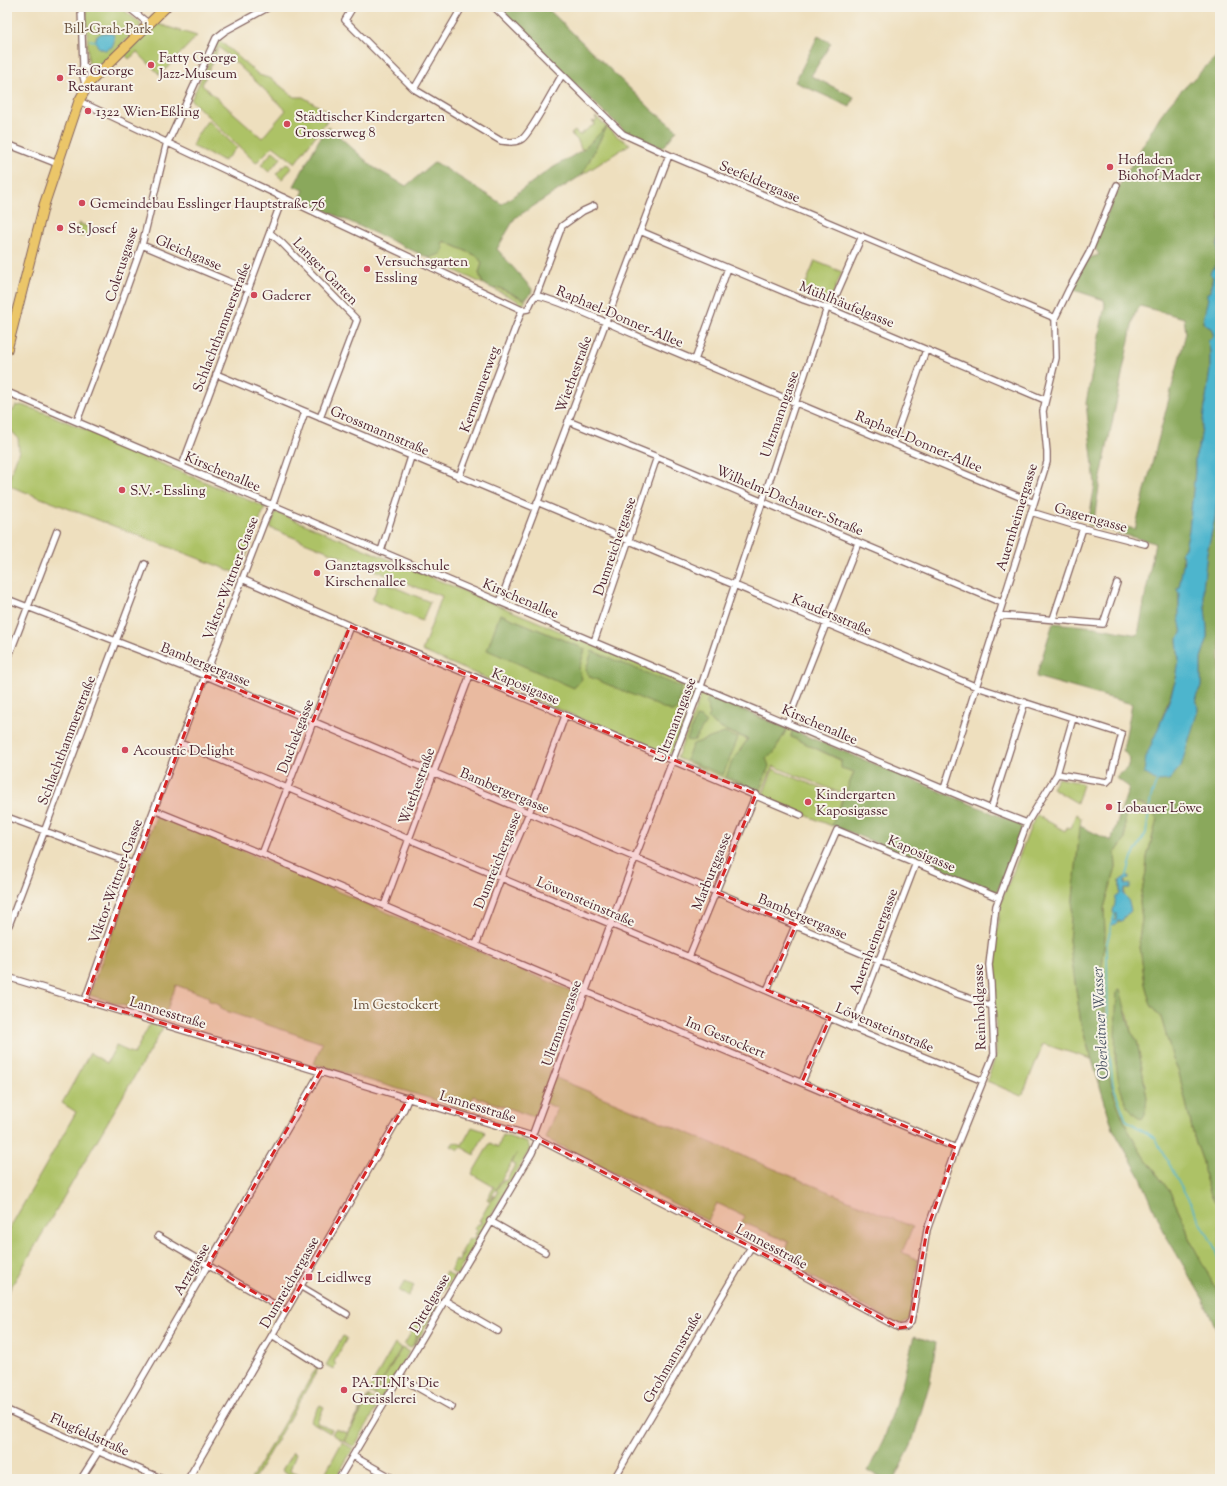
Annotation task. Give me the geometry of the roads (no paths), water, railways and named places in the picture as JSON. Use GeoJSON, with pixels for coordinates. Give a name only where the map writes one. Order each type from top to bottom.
{"type":"FeatureCollection","features":[{"type":"Feature","properties":{"kind":"main road"},"geometry":{"type":"LineString","coordinates":[[7,350],[44,205],[79,101],[88,86],[166,7]]}},
{"type":"Feature","properties":{"kind":"street"},"geometry":{"type":"LineString","coordinates":[[81,7],[82,72],[88,86]]}},
{"type":"Feature","properties":{"kind":"street"},"geometry":{"type":"LineString","coordinates":[[128,7],[149,24]]}},
{"type":"Feature","properties":{"kind":"street","name":"Colerusgasse"},"geometry":{"type":"LineString","coordinates":[[77,421],[142,245],[167,142],[216,38],[225,31],[269,7]]}},
{"type":"Feature","properties":{"kind":"street"},"geometry":{"type":"LineString","coordinates":[[353,7],[345,20],[414,89],[501,141],[516,142],[527,134],[562,75]]}},
{"type":"Feature","properties":{"kind":"street"},"geometry":{"type":"LineString","coordinates":[[414,89],[462,7]]}},
{"type":"Feature","properties":{"kind":"street","name":"Seefeldergasse"},"geometry":{"type":"LineString","coordinates":[[494,7],[622,134],[1055,318]]}},
{"type":"Feature","properties":{"kind":"street"},"geometry":{"type":"LineString","coordinates":[[83,66],[90,71],[102,71]]}},
{"type":"Feature","properties":{"kind":"street"},"geometry":{"type":"LineString","coordinates":[[88,86],[90,71]]}},
{"type":"Feature","properties":{"kind":"street"},"geometry":{"type":"LineString","coordinates":[[79,101],[522,310]]}},
{"type":"Feature","properties":{"kind":"street"},"geometry":{"type":"LineString","coordinates":[[7,144],[58,164]]}},
{"type":"Feature","properties":{"kind":"street","name":"Wiethestraße"},"geometry":{"type":"LineString","coordinates":[[500,602],[669,155]]}},
{"type":"Feature","properties":{"kind":"street","name":"Auernheimergasse"},"geometry":{"type":"LineString","coordinates":[[944,789],[1047,462],[1043,411],[1056,358],[1055,318],[1089,253],[1117,185]]}},
{"type":"Feature","properties":{"kind":"street","name":"Schlachthammerstraße"},"geometry":{"type":"LineString","coordinates":[[182,466],[283,197]]}},
{"type":"Feature","properties":{"kind":"street"},"geometry":{"type":"LineString","coordinates":[[536,296],[562,226],[583,211],[594,206]]}},
{"type":"Feature","properties":{"kind":"street","name":"Mühlhäufelgasse"},"geometry":{"type":"LineString","coordinates":[[640,231],[1046,400]]}},
{"type":"Feature","properties":{"kind":"street","name":"Langer Garten"},"geometry":{"type":"LineString","coordinates":[[270,233],[281,242],[357,320],[320,418]]}},
{"type":"Feature","properties":{"kind":"street","name":"Ultzmanngasse"},"geometry":{"type":"LineString","coordinates":[[532,1136],[635,858],[701,686],[762,501],[829,309],[862,236]]}},
{"type":"Feature","properties":{"kind":"street","name":"Gleichgasse"},"geometry":{"type":"LineString","coordinates":[[142,245],[249,290]]}},
{"type":"Feature","properties":{"kind":"street"},"geometry":{"type":"LineString","coordinates":[[695,360],[728,268]]}},
{"type":"Feature","properties":{"kind":"street","name":"Raphael-Donner-Allee"},"geometry":{"type":"LineString","coordinates":[[522,310],[528,309],[536,296],[544,297],[605,321],[1034,503]]}},
{"type":"Feature","properties":{"kind":"street","name":"Kermaunerweg"},"geometry":{"type":"LineString","coordinates":[[460,477],[522,310]]}},
{"type":"Feature","properties":{"kind":"street"},"geometry":{"type":"LineString","coordinates":[[893,443],[926,350]]}},
{"type":"Feature","properties":{"kind":"street","name":"Grossmannstraße"},"geometry":{"type":"LineString","coordinates":[[216,374],[410,457],[535,508]]}},
{"type":"Feature","properties":{"kind":"street","name":"Kirschenallee"},"geometry":{"type":"LineString","coordinates":[[7,392],[272,503],[594,642],[1027,823]]}},
{"type":"Feature","properties":{"kind":"street","name":"Viktor-Wittner-Gasse"},"geometry":{"type":"LineString","coordinates":[[85,1000],[133,864],[272,503],[305,412]]}},
{"type":"Feature","properties":{"kind":"street","name":"Wilhelm-Dachauer-Straße"},"geometry":{"type":"LineString","coordinates":[[568,421],[762,501],[1002,603]]}},
{"type":"Feature","properties":{"kind":"street"},"geometry":{"type":"LineString","coordinates":[[381,551],[410,457]]}},
{"type":"Feature","properties":{"kind":"street","name":"Dumreichergasse"},"geometry":{"type":"LineString","coordinates":[[594,642],[657,457]]}},
{"type":"Feature","properties":{"kind":"street","name":"Kaudersstraße"},"geometry":{"type":"LineString","coordinates":[[537,502],[977,687],[1122,734],[1110,779],[1107,782],[1057,774]]}},
{"type":"Feature","properties":{"kind":"street","name":"Gagerngasse"},"geometry":{"type":"LineString","coordinates":[[1031,512],[1083,528],[1145,544]]}},
{"type":"Feature","properties":{"kind":"street"},"geometry":{"type":"LineString","coordinates":[[1053,619],[1083,528]]}},
{"type":"Feature","properties":{"kind":"street"},"geometry":{"type":"LineString","coordinates":[[7,661],[57,531]]}},
{"type":"Feature","properties":{"kind":"street"},"geometry":{"type":"LineString","coordinates":[[787,723],[827,625],[858,542]]}},
{"type":"Feature","properties":{"kind":"street","name":"Schlachthammerstraße"},"geometry":{"type":"LineString","coordinates":[[8,925],[45,831],[145,564]]}},
{"type":"Feature","properties":{"kind":"street","name":"Kaposigasse"},"geometry":{"type":"LineString","coordinates":[[242,580],[565,716],[756,794],[802,815]]}},
{"type":"Feature","properties":{"kind":"street"},"geometry":{"type":"LineString","coordinates":[[998,615],[1103,624],[1116,583]]}},
{"type":"Feature","properties":{"kind":"street","name":"Bambergergasse"},"geometry":{"type":"LineString","coordinates":[[7,598],[206,676],[963,996],[992,1006]]}},
{"type":"Feature","properties":{"kind":"street","name":"Duchekgasse"},"geometry":{"type":"LineString","coordinates":[[262,854],[350,626]]}},
{"type":"Feature","properties":{"kind":"street","name":"Wiethestraße"},"geometry":{"type":"LineString","coordinates":[[384,906],[470,675]]}},
{"type":"Feature","properties":{"kind":"street"},"geometry":{"type":"LineString","coordinates":[[991,809],[1025,702]]}},
{"type":"Feature","properties":{"kind":"street","name":"Dumreichergasse"},"geometry":{"type":"LineString","coordinates":[[476,945],[501,878],[529,813],[565,716]]}},
{"type":"Feature","properties":{"kind":"street","name":"Reinholdgasse"},"geometry":{"type":"LineString","coordinates":[[911,1322],[926,1230],[956,1148],[994,1054],[989,965],[998,898],[1027,823],[1057,774],[1074,718]]}},
{"type":"Feature","properties":{"kind":"street","name":"Löwensteinstraße"},"geometry":{"type":"LineString","coordinates":[[180,743],[288,787],[610,925],[767,990],[853,1028],[983,1081]]}},
{"type":"Feature","properties":{"kind":"street","name":"Marburggasse"},"geometry":{"type":"LineString","coordinates":[[689,957],[756,794]]}},
{"type":"Feature","properties":{"kind":"street","name":"Im Gestockert"},"geometry":{"type":"LineString","coordinates":[[154,810],[262,854],[956,1148]]}},
{"type":"Feature","properties":{"kind":"street"},"geometry":{"type":"LineString","coordinates":[[7,817],[133,864]]}},
{"type":"Feature","properties":{"kind":"street","name":"Kaposigasse"},"geometry":{"type":"LineString","coordinates":[[796,925],[837,830],[998,898]]}},
{"type":"Feature","properties":{"kind":"street","name":"Auernheimergasse"},"geometry":{"type":"LineString","coordinates":[[853,1028],[916,863]]}},
{"type":"Feature","properties":{"kind":"street"},"geometry":{"type":"LineString","coordinates":[[767,990],[796,925]]}},
{"type":"Feature","properties":{"kind":"street","name":"Lannesstraße"},"geometry":{"type":"LineString","coordinates":[[7,977],[409,1097],[532,1136],[751,1247],[898,1328],[906,1327],[911,1322]]}},
{"type":"Feature","properties":{"kind":"street"},"geometry":{"type":"LineString","coordinates":[[802,1082],[830,1018]]}},
{"type":"Feature","properties":{"kind":"street","name":"Arztgasse"},"geometry":{"type":"LineString","coordinates":[[81,1479],[99,1451],[321,1071]]}},
{"type":"Feature","properties":{"kind":"street","name":"Dumreichergasse"},"geometry":{"type":"LineString","coordinates":[[188,1479],[404,1109],[409,1097]]}},
{"type":"Feature","properties":{"kind":"street","name":"Dittelgasse"},"geometry":{"type":"LineString","coordinates":[[339,1479],[538,1139]]}},
{"type":"Feature","properties":{"kind":"street"},"geometry":{"type":"LineString","coordinates":[[490,1221],[545,1252]]}},
{"type":"Feature","properties":{"kind":"street"},"geometry":{"type":"LineString","coordinates":[[158,1236],[286,1311]]}},
{"type":"Feature","properties":{"kind":"street","name":"Grohmannstraße"},"geometry":{"type":"LineString","coordinates":[[614,1479],[751,1247]]}},
{"type":"Feature","properties":{"kind":"street"},"geometry":{"type":"LineString","coordinates":[[300,1286],[347,1314]]}},
{"type":"Feature","properties":{"kind":"street"},"geometry":{"type":"LineString","coordinates":[[444,1300],[498,1331]]}},
{"type":"Feature","properties":{"kind":"street"},"geometry":{"type":"LineString","coordinates":[[272,1335],[318,1364]]}},
{"type":"Feature","properties":{"kind":"street"},"geometry":{"type":"LineString","coordinates":[[399,1377],[452,1407]]}},
{"type":"Feature","properties":{"kind":"street","name":"Flugfeldstraße"},"geometry":{"type":"LineString","coordinates":[[7,1411],[162,1479]]}},
{"type":"Feature","properties":{"kind":"street"},"geometry":{"type":"LineString","coordinates":[[353,1456],[394,1479]]}},
{"type":"Feature","properties":{"kind":"water"},"geometry":{"type":"Polygon","coordinates":[[[102,33],[110,33],[114,35],[112,47],[105,50],[98,47],[95,41],[97,36],[102,33]]]}},
{"type":"Feature","properties":{"kind":"water"},"geometry":{"type":"Polygon","coordinates":[[[1220,237],[1220,476],[1215,519],[1207,552],[1203,589],[1207,640],[1201,658],[1201,686],[1196,697],[1198,710],[1181,766],[1169,780],[1157,781],[1144,773],[1146,757],[1166,710],[1176,679],[1179,661],[1177,639],[1182,634],[1179,618],[1179,593],[1177,588],[1179,588],[1184,559],[1181,553],[1185,548],[1189,530],[1195,458],[1200,442],[1210,370],[1210,351],[1208,341],[1214,336],[1211,328],[1203,322],[1208,298],[1207,293],[1210,292],[1213,277],[1210,274],[1212,269],[1215,268],[1220,237]]]}},
{"type":"Feature","properties":{"kind":"water"},"geometry":{"type":"Polygon","coordinates":[[[1126,876],[1129,876],[1129,878],[1125,881],[1125,885],[1130,884],[1130,888],[1125,888],[1123,894],[1128,899],[1131,911],[1122,921],[1118,921],[1115,925],[1112,924],[1112,921],[1116,920],[1116,913],[1113,913],[1115,898],[1120,894],[1120,881],[1126,876]]]}},
{"type":"Feature","properties":{"kind":"waterway"},"geometry":{"type":"LineString","coordinates":[[90,40],[95,41]]}},
{"type":"Feature","properties":{"kind":"waterway","name":"Oberleitner Wasser"},"geometry":{"type":"LineString","coordinates":[[1126,878],[1132,857],[1146,833],[1151,797],[1157,780]]}},
{"type":"Feature","properties":{"kind":"waterway","name":"Oberleitner Wasser"},"geometry":{"type":"LineString","coordinates":[[1115,912],[1107,943],[1108,1040],[1113,1085],[1126,1120],[1155,1138],[1217,1252],[1220,1263]]}},
{"type":"Feature","properties":{"kind":"place","name":"Fatty George Jazz-Museum"},"geometry":{"type":"Point","coordinates":[151,65]}},
{"type":"Feature","properties":{"kind":"place","name":"Fat George Restaurant"},"geometry":{"type":"Point","coordinates":[60,78]}},
{"type":"Feature","properties":{"kind":"place","name":"1322 Wien-Eßling"},"geometry":{"type":"Point","coordinates":[88,111]}},
{"type":"Feature","properties":{"kind":"place","name":"Städtischer Kindergarten Grosserweg 8"},"geometry":{"type":"Point","coordinates":[287,124]}},
{"type":"Feature","properties":{"kind":"place","name":"Hofladen Biohof Mader"},"geometry":{"type":"Point","coordinates":[1110,167]}},
{"type":"Feature","properties":{"kind":"place","name":"Gemeindebau Esslinger Hauptstraße 76"},"geometry":{"type":"Point","coordinates":[82,203]}},
{"type":"Feature","properties":{"kind":"place","name":"St. Josef"},"geometry":{"type":"Point","coordinates":[60,228]}},
{"type":"Feature","properties":{"kind":"place","name":"Versuchsgarten Essling"},"geometry":{"type":"Point","coordinates":[367,269]}},
{"type":"Feature","properties":{"kind":"place","name":"Gaderer"},"geometry":{"type":"Point","coordinates":[254,295]}},
{"type":"Feature","properties":{"kind":"place","name":"S.V. - Essling"},"geometry":{"type":"Point","coordinates":[122,490]}},
{"type":"Feature","properties":{"kind":"place","name":"Ganztagsvolksschule Kirschenallee"},"geometry":{"type":"Point","coordinates":[317,573]}},
{"type":"Feature","properties":{"kind":"place","name":"Acoustic Delight"},"geometry":{"type":"Point","coordinates":[125,750]}},
{"type":"Feature","properties":{"kind":"place","name":"Kindergarten Kaposigasse"},"geometry":{"type":"Point","coordinates":[808,802]}},
{"type":"Feature","properties":{"kind":"place","name":"Lobauer Löwe"},"geometry":{"type":"Point","coordinates":[1109,807]}},
{"type":"Feature","properties":{"kind":"place","name":"Leidlweg"},"geometry":{"type":"Point","coordinates":[309,1277]}},
{"type":"Feature","properties":{"kind":"place","name":"PA.TI.NI's Die Greisslerei"},"geometry":{"type":"Point","coordinates":[344,1390]}},
{"type":"Feature","properties":{"kind":"park label","name":"Bill-Grah-Park"},"geometry":{"type":"Point","coordinates":[108,28]}}]}
